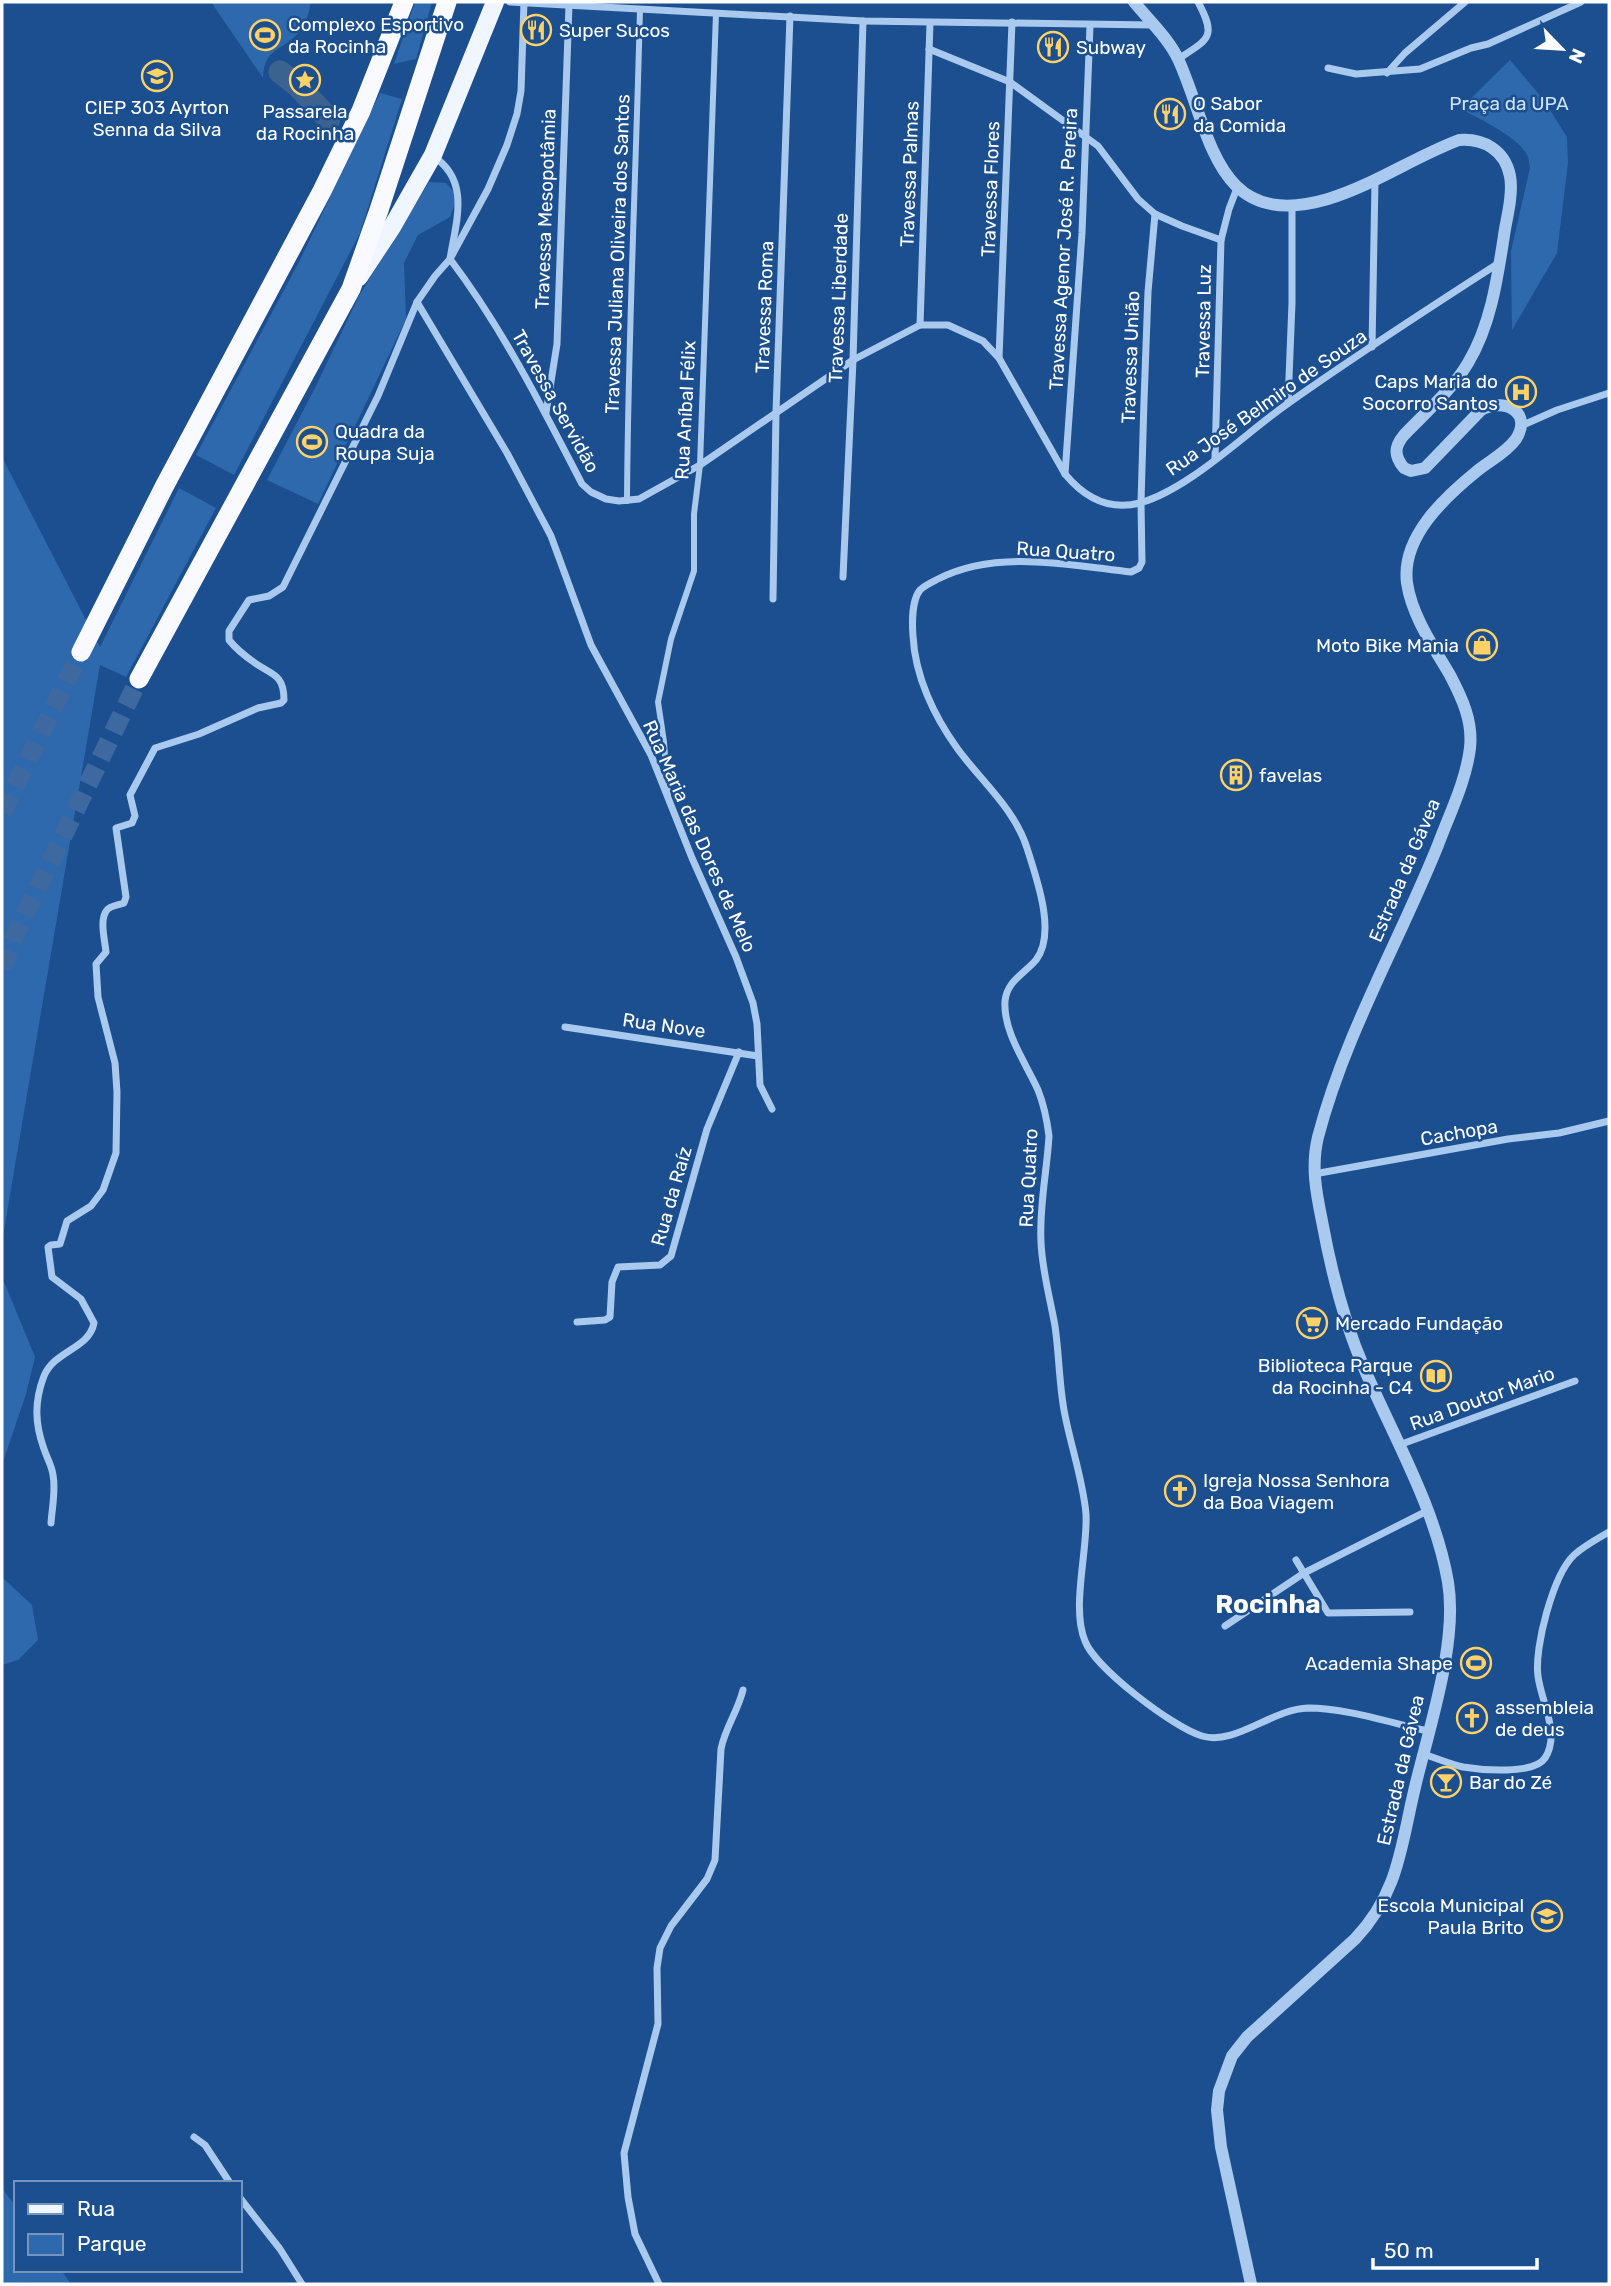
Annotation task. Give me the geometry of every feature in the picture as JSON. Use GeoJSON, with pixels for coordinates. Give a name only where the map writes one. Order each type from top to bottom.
{"type":"FeatureCollection","features":[{"type":"Feature","properties":{"kind":"highway"},"geometry":{"type":"LineString","coordinates":[[139,679],[351,289],[447,2]]}},
{"type":"Feature","properties":{"kind":"highway"},"geometry":{"type":"LineString","coordinates":[[81,652],[164,487],[322,191],[361,111],[402,5]]}},
{"type":"Feature","properties":{"kind":"main road"},"geometry":{"type":"LineString","coordinates":[[351,289],[386,236],[433,155],[495,2]]}},
{"type":"Feature","properties":{"kind":"street"},"geometry":{"type":"LineString","coordinates":[[510,2],[863,21],[1154,25]]}},
{"type":"Feature","properties":{"kind":"street"},"geometry":{"type":"LineString","coordinates":[[51,1523],[54,1478],[37,1425],[38,1396],[49,1367],[57,1357],[86,1339],[94,1323],[82,1299],[52,1278],[48,1247],[62,1241],[67,1222],[91,1206],[103,1190],[116,1153],[115,1063],[98,997],[96,964],[106,952],[103,924],[106,911],[124,903],[127,897],[116,828],[132,823],[134,819],[130,795],[155,748],[199,734],[258,708],[284,701],[281,683],[277,677],[233,645],[229,640],[229,631],[249,600],[269,596],[283,587],[378,396],[417,302],[450,260],[488,189],[517,114],[523,65],[524,2]]}},
{"type":"Feature","properties":{"kind":"street"},"geometry":{"type":"LineString","coordinates":[[1134,2],[1178,59],[1211,149],[1222,170],[1237,188],[1248,195],[1292,206],[1327,199],[1375,181],[1433,150],[1459,140],[1472,139],[1491,146],[1506,163],[1510,177],[1507,220],[1487,319],[1469,362],[1457,380],[1398,442],[1396,457],[1404,468],[1411,471],[1425,468],[1481,410],[1495,404],[1516,410],[1521,426],[1557,410],[1609,393]]}},
{"type":"Feature","properties":{"kind":"street"},"geometry":{"type":"LineString","coordinates":[[1178,59],[1203,42],[1209,30],[1209,23],[1198,2]]}},
{"type":"Feature","properties":{"kind":"street"},"geometry":{"type":"LineString","coordinates":[[1387,73],[1405,53],[1465,2]]}},
{"type":"Feature","properties":{"kind":"street"},"geometry":{"type":"LineString","coordinates":[[1328,68],[1356,74],[1420,69],[1488,44],[1581,2]]}},
{"type":"Feature","properties":{"kind":"street","name":"Travessa Mesopotâmia"},"geometry":{"type":"LineString","coordinates":[[545,414],[556,344],[569,5]]}},
{"type":"Feature","properties":{"kind":"street","name":"Travessa Juliana Oliveira dos Santos"},"geometry":{"type":"LineString","coordinates":[[627,501],[628,367],[635,226],[640,9]]}},
{"type":"Feature","properties":{"kind":"street","name":"Rua Aníbal Félix"},"geometry":{"type":"LineString","coordinates":[[669,803],[658,702],[671,639],[694,571],[694,514],[700,465],[716,12]]}},
{"type":"Feature","properties":{"kind":"street","name":"Travessa Roma"},"geometry":{"type":"LineString","coordinates":[[773,600],[776,412],[790,16]]}},
{"type":"Feature","properties":{"kind":"street","name":"Travessa Liberdade"},"geometry":{"type":"LineString","coordinates":[[843,577],[853,360],[863,21]]}},
{"type":"Feature","properties":{"kind":"street","name":"Travessa Flores"},"geometry":{"type":"LineString","coordinates":[[999,358],[1012,22]]}},
{"type":"Feature","properties":{"kind":"street","name":"Travessa Palmas"},"geometry":{"type":"LineString","coordinates":[[920,325],[930,23]]}},
{"type":"Feature","properties":{"kind":"street","name":"Travessa Agenor José R. Pereira"},"geometry":{"type":"LineString","coordinates":[[1065,474],[1086,136],[1090,26]]}},
{"type":"Feature","properties":{"kind":"street"},"geometry":{"type":"LineString","coordinates":[[929,49],[1010,82],[1086,136],[1109,159],[1138,198],[1155,214],[1221,240]]}},
{"type":"Feature","properties":{"kind":"street"},"geometry":{"type":"LineString","coordinates":[[433,155],[446,164],[460,195],[450,260]]}},
{"type":"Feature","properties":{"kind":"street"},"geometry":{"type":"LineString","coordinates":[[1372,347],[1375,181]]}},
{"type":"Feature","properties":{"kind":"street","name":"Travessa Luz"},"geometry":{"type":"LineString","coordinates":[[1215,458],[1221,240],[1237,188]]}},
{"type":"Feature","properties":{"kind":"street"},"geometry":{"type":"LineString","coordinates":[[1288,403],[1292,206]]}},
{"type":"Feature","properties":{"kind":"street","name":"Travessa União"},"geometry":{"type":"LineString","coordinates":[[1140,502],[1148,292],[1155,214]]}},
{"type":"Feature","properties":{"kind":"street","name":"Travessa Servidão"},"geometry":{"type":"LineString","coordinates":[[450,260],[485,309],[582,484],[606,499],[627,501]]}},
{"type":"Feature","properties":{"kind":"street","name":"Rua José Belmiro de Souza"},"geometry":{"type":"LineString","coordinates":[[920,325],[948,325],[983,341],[999,358],[1065,474],[1078,490],[1104,503],[1117,505],[1140,502],[1184,483],[1288,403],[1500,263]]}},
{"type":"Feature","properties":{"kind":"street","name":"Rua Maria das Dores de Melo"},"geometry":{"type":"LineString","coordinates":[[417,302],[507,453],[551,536],[591,645],[651,755],[740,968],[757,1024],[760,1085],[772,1109]]}},
{"type":"Feature","properties":{"kind":"street"},"geometry":{"type":"LineString","coordinates":[[627,501],[656,491],[700,465],[853,360],[920,325]]}},
{"type":"Feature","properties":{"kind":"street","name":"Estrada da Gávea"},"geometry":{"type":"LineString","coordinates":[[1251,2284],[1221,2147],[1217,2110],[1219,2091],[1232,2056],[1247,2037],[1355,1939],[1379,1909],[1397,1869],[1441,1681],[1450,1627],[1449,1587],[1439,1540],[1361,1363],[1325,1237],[1313,1174],[1316,1145],[1326,1106],[1345,1053],[1429,867],[1464,778],[1471,746],[1470,723],[1464,701],[1419,620],[1411,597],[1407,581],[1411,551],[1424,524],[1475,473],[1505,451],[1516,439],[1521,426]]}},
{"type":"Feature","properties":{"kind":"street","name":"Rua Quatro"},"geometry":{"type":"LineString","coordinates":[[1140,502],[1142,562],[1139,568],[1131,572],[1042,562],[964,567],[920,591],[916,598],[912,631],[918,669],[935,712],[957,748],[1016,824],[1026,844],[1043,912],[1045,937],[1040,953],[1014,979],[1005,1000],[1011,1032],[1038,1092],[1048,1124],[1040,1239],[1055,1328],[1064,1410],[1085,1504],[1082,1630],[1090,1652],[1111,1673],[1175,1722],[1202,1737],[1222,1738],[1280,1714],[1308,1708],[1347,1713],[1428,1731]]}},
{"type":"Feature","properties":{"kind":"street","name":"Rua Nove"},"geometry":{"type":"LineString","coordinates":[[565,1027],[758,1056]]}},
{"type":"Feature","properties":{"kind":"street","name":"Rua da Raíz"},"geometry":{"type":"LineString","coordinates":[[577,1322],[605,1320],[610,1317],[612,1282],[618,1267],[660,1265],[671,1256],[707,1129],[739,1052]]}},
{"type":"Feature","properties":{"kind":"street","name":"Cachopa"},"geometry":{"type":"LineString","coordinates":[[1313,1174],[1508,1139],[1559,1133],[1609,1121]]}},
{"type":"Feature","properties":{"kind":"street","name":"Rua Doutor Mario"},"geometry":{"type":"LineString","coordinates":[[1399,1445],[1575,1381]]}},
{"type":"Feature","properties":{"kind":"street"},"geometry":{"type":"LineString","coordinates":[[1225,1626],[1304,1573],[1427,1511]]}},
{"type":"Feature","properties":{"kind":"street"},"geometry":{"type":"LineString","coordinates":[[1423,1754],[1464,1767],[1530,1769],[1540,1764],[1550,1746],[1551,1732],[1537,1668],[1552,1592],[1557,1578],[1572,1556],[1609,1532]]}},
{"type":"Feature","properties":{"kind":"street"},"geometry":{"type":"LineString","coordinates":[[1296,1560],[1328,1613],[1410,1612]]}},
{"type":"Feature","properties":{"kind":"street"},"geometry":{"type":"LineString","coordinates":[[659,2284],[635,2235],[624,2153],[658,2024],[657,1958],[671,1926],[707,1879],[715,1860],[721,1749],[743,1690]]}},
{"type":"Feature","properties":{"kind":"street"},"geometry":{"type":"LineString","coordinates":[[194,2137],[205,2145],[229,2181]]}},
{"type":"Feature","properties":{"kind":"street"},"geometry":{"type":"LineString","coordinates":[[242,2201],[280,2249],[302,2284]]}},
{"type":"Feature","properties":{"kind":"green space","name":"Complexo Esportivo da Rocinha"},"geometry":{"type":"Polygon","coordinates":[[[211,2],[311,2],[307,18],[299,32],[270,55],[263,78],[211,2]]]}},
{"type":"Feature","properties":{"kind":"green space"},"geometry":{"type":"Polygon","coordinates":[[[415,2],[432,2],[416,59],[394,64],[415,2]]]}},
{"type":"Feature","properties":{"kind":"green space","name":"Praça da UPA"},"geometry":{"type":"Polygon","coordinates":[[[1510,60],[1543,99],[1567,137],[1568,163],[1557,253],[1512,330],[1511,251],[1530,168],[1528,158],[1524,150],[1508,136],[1460,109],[1510,60]]]}},
{"type":"Feature","properties":{"kind":"green space"},"geometry":{"type":"Polygon","coordinates":[[[380,93],[402,99],[360,233],[234,475],[196,455],[299,262],[380,93]]]}},
{"type":"Feature","properties":{"kind":"green space"},"geometry":{"type":"Polygon","coordinates":[[[429,182],[446,183],[458,196],[450,217],[418,235],[404,263],[406,319],[318,504],[267,480],[359,296],[429,182]]]}},
{"type":"Feature","properties":{"kind":"green space"},"geometry":{"type":"Polygon","coordinates":[[[2,457],[100,647],[179,488],[216,508],[126,677],[100,665],[2,1242],[2,457]]]}},
{"type":"Feature","properties":{"kind":"green space"},"geometry":{"type":"Polygon","coordinates":[[[2,1277],[35,1357],[26,1394],[2,1465],[2,1277]]]}},
{"type":"Feature","properties":{"kind":"green space"},"geometry":{"type":"Polygon","coordinates":[[[2,1577],[32,1605],[38,1640],[18,1660],[2,1665],[2,1577]]]}},
{"type":"Feature","properties":{"kind":"green space"},"geometry":{"type":"Polygon","coordinates":[[[2,2188],[14,2204],[14,2272],[62,2272],[71,2284],[2,2284],[2,2188]]]}},
{"type":"Feature","properties":{"kind":"waterway"},"geometry":{"type":"LineString","coordinates":[[280,72],[297,85],[329,119]]}},
{"type":"Feature","properties":{"kind":"tunnel"},"geometry":{"type":"LineString","coordinates":[[2,812],[81,652]]}},
{"type":"Feature","properties":{"kind":"tunnel"},"geometry":{"type":"LineString","coordinates":[[2,968],[13,939],[139,679]]}},
{"type":"Feature","properties":{"kind":"place","name":"Super Sucos"},"geometry":{"type":"Point","coordinates":[536,30]}},
{"type":"Feature","properties":{"kind":"place","name":"Complexo Esportivo da Rocinha"},"geometry":{"type":"Point","coordinates":[265,35]}},
{"type":"Feature","properties":{"kind":"place","name":"Subway"},"geometry":{"type":"Point","coordinates":[1053,47]}},
{"type":"Feature","properties":{"kind":"place","name":"CIEP 303 Ayrton Senna da Silva"},"geometry":{"type":"Point","coordinates":[157,76]}},
{"type":"Feature","properties":{"kind":"place","name":"Passarela da Rocinha"},"geometry":{"type":"Point","coordinates":[305,80]}},
{"type":"Feature","properties":{"kind":"place","name":"O Sabor da Comida"},"geometry":{"type":"Point","coordinates":[1170,114]}},
{"type":"Feature","properties":{"kind":"place","name":"Caps Maria do Socorro Santos"},"geometry":{"type":"Point","coordinates":[1521,392]}},
{"type":"Feature","properties":{"kind":"place","name":"Quadra da Roupa Suja"},"geometry":{"type":"Point","coordinates":[312,442]}},
{"type":"Feature","properties":{"kind":"place","name":"Moto Bike Mania"},"geometry":{"type":"Point","coordinates":[1482,645]}},
{"type":"Feature","properties":{"kind":"place","name":"favelas"},"geometry":{"type":"Point","coordinates":[1236,775]}},
{"type":"Feature","properties":{"kind":"place","name":"Mercado Fundação"},"geometry":{"type":"Point","coordinates":[1312,1323]}},
{"type":"Feature","properties":{"kind":"place","name":"Biblioteca Parque da Rocinha - C4"},"geometry":{"type":"Point","coordinates":[1436,1376]}},
{"type":"Feature","properties":{"kind":"place","name":"Igreja Nossa Senhora da Boa Viagem"},"geometry":{"type":"Point","coordinates":[1180,1491]}},
{"type":"Feature","properties":{"kind":"place","name":"Academia Shape"},"geometry":{"type":"Point","coordinates":[1476,1663]}},
{"type":"Feature","properties":{"kind":"place","name":"assembleia de deus"},"geometry":{"type":"Point","coordinates":[1472,1718]}},
{"type":"Feature","properties":{"kind":"place","name":"Bar do Zé"},"geometry":{"type":"Point","coordinates":[1446,1782]}},
{"type":"Feature","properties":{"kind":"place","name":"Escola Municipal Paula Brito"},"geometry":{"type":"Point","coordinates":[1547,1916]}},
{"type":"Feature","properties":{"kind":"district","name":"Rocinha"},"geometry":{"type":"Point","coordinates":[1268,1604]}}]}
